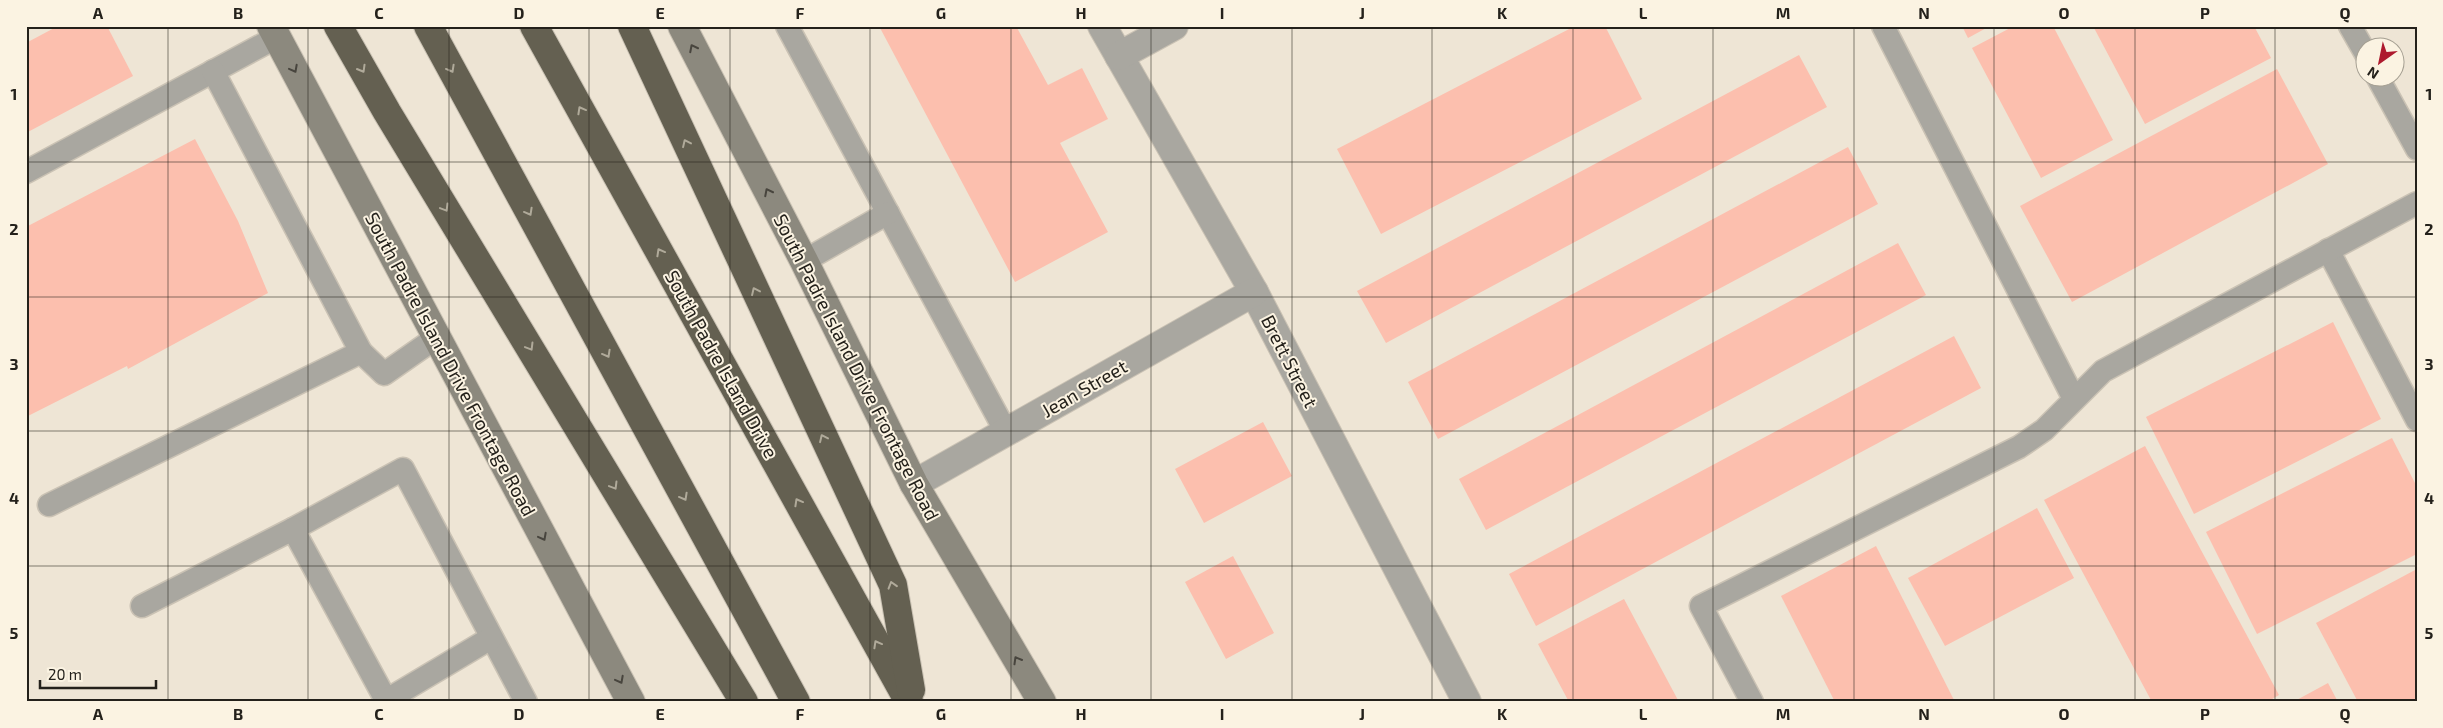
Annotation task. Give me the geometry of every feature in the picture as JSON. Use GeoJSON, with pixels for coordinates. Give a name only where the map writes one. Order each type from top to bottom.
{"type":"FeatureCollection","features":[{"type":"Feature","properties":{"kind":"highway"},"geometry":{"type":"LineString","coordinates":[[338,26],[392,121],[744,702]]}},
{"type":"Feature","properties":{"kind":"highway"},"geometry":{"type":"LineString","coordinates":[[428,26],[796,702]]}},
{"type":"Feature","properties":{"kind":"highway","name":"South Padre Island Drive"},"geometry":{"type":"LineString","coordinates":[[534,26],[911,702]]}},
{"type":"Feature","properties":{"kind":"highway"},"geometry":{"type":"LineString","coordinates":[[632,26],[893,584],[911,702]]}},
{"type":"Feature","properties":{"kind":"main road","name":"South Padre Island Drive Frontage Road"},"geometry":{"type":"LineString","coordinates":[[682,26],[804,261],[914,484],[1042,702]]}},
{"type":"Feature","properties":{"kind":"main road","name":"South Padre Island Drive Frontage Road"},"geometry":{"type":"LineString","coordinates":[[274,31],[631,702]]}},
{"type":"Feature","properties":{"kind":"street","name":"Brett Street"},"geometry":{"type":"LineString","coordinates":[[1102,26],[1254,292],[1467,702]]}},
{"type":"Feature","properties":{"kind":"street"},"geometry":{"type":"LineString","coordinates":[[1119,56],[1146,33],[1174,26]]}},
{"type":"Feature","properties":{"kind":"street","name":"Jean Street"},"geometry":{"type":"LineString","coordinates":[[914,484],[1254,292]]}},
{"type":"Feature","properties":{"kind":"lane"},"geometry":{"type":"LineString","coordinates":[[787,26],[1006,432]]}},
{"type":"Feature","properties":{"kind":"lane"},"geometry":{"type":"LineString","coordinates":[[1883,26],[2074,399]]}},
{"type":"Feature","properties":{"kind":"lane"},"geometry":{"type":"LineString","coordinates":[[2350,26],[2357,38]]}},
{"type":"Feature","properties":{"kind":"lane"},"geometry":{"type":"LineString","coordinates":[[26,172],[213,71],[274,31]]}},
{"type":"Feature","properties":{"kind":"lane"},"geometry":{"type":"LineString","coordinates":[[213,71],[362,352],[384,374],[437,337]]}},
{"type":"Feature","properties":{"kind":"lane"},"geometry":{"type":"LineString","coordinates":[[2383,88],[2417,149]]}},
{"type":"Feature","properties":{"kind":"lane"},"geometry":{"type":"LineString","coordinates":[[1752,702],[1701,606],[2018,447],[2044,430],[2103,371],[2417,203]]}},
{"type":"Feature","properties":{"kind":"lane"},"geometry":{"type":"LineString","coordinates":[[804,261],[888,213]]}},
{"type":"Feature","properties":{"kind":"lane"},"geometry":{"type":"LineString","coordinates":[[2328,250],[2417,420]]}},
{"type":"Feature","properties":{"kind":"lane"},"geometry":{"type":"LineString","coordinates":[[49,505],[362,352]]}},
{"type":"Feature","properties":{"kind":"lane"},"geometry":{"type":"LineString","coordinates":[[142,606],[293,529],[404,469],[526,702]]}},
{"type":"Feature","properties":{"kind":"lane"},"geometry":{"type":"LineString","coordinates":[[293,529],[387,701],[491,638]]}},
{"type":"Feature","properties":{"kind":"building"},"geometry":{"type":"Polygon","coordinates":[[[58,26],[107,26],[133,76],[26,133],[26,43],[58,26]]]}},
{"type":"Feature","properties":{"kind":"building"},"geometry":{"type":"Polygon","coordinates":[[[879,26],[1016,26],[1048,85],[1082,68],[1108,119],[1060,143],[1108,232],[1015,282],[879,26]]]}},
{"type":"Feature","properties":{"kind":"building"},"geometry":{"type":"Polygon","coordinates":[[[1575,26],[1605,26],[1642,99],[1381,234],[1337,149],[1575,26]]]}},
{"type":"Feature","properties":{"kind":"building"},"geometry":{"type":"Polygon","coordinates":[[[1962,26],[1990,26],[1968,38],[1962,26]]]}},
{"type":"Feature","properties":{"kind":"building"},"geometry":{"type":"Polygon","coordinates":[[[2014,26],[2053,26],[2113,140],[2041,178],[1972,48],[2014,26]]]}},
{"type":"Feature","properties":{"kind":"building"},"geometry":{"type":"Polygon","coordinates":[[[2093,26],[2254,26],[2271,58],[2145,124],[2093,26]]]}},
{"type":"Feature","properties":{"kind":"building"},"geometry":{"type":"Polygon","coordinates":[[[1799,55],[1827,107],[1386,343],[1357,291],[1799,55]]]}},
{"type":"Feature","properties":{"kind":"building"},"geometry":{"type":"Polygon","coordinates":[[[2277,69],[2328,164],[2072,302],[2020,206],[2277,69]]]}},
{"type":"Feature","properties":{"kind":"building"},"geometry":{"type":"Polygon","coordinates":[[[195,139],[238,221],[268,293],[128,369],[127,366],[26,417],[26,227],[195,139]]]}},
{"type":"Feature","properties":{"kind":"building"},"geometry":{"type":"Polygon","coordinates":[[[1848,147],[1878,204],[1438,439],[1408,382],[1848,147]]]}},
{"type":"Feature","properties":{"kind":"building"},"geometry":{"type":"Polygon","coordinates":[[[1898,243],[1926,295],[1486,530],[1459,479],[1898,243]]]}},
{"type":"Feature","properties":{"kind":"building"},"geometry":{"type":"Polygon","coordinates":[[[2333,322],[2381,419],[2194,514],[2146,417],[2333,322]]]}},
{"type":"Feature","properties":{"kind":"building"},"geometry":{"type":"Polygon","coordinates":[[[1954,336],[1981,388],[1536,626],[1509,574],[1954,336]]]}},
{"type":"Feature","properties":{"kind":"building"},"geometry":{"type":"Polygon","coordinates":[[[1263,422],[1292,476],[1204,523],[1175,469],[1263,422]]]}},
{"type":"Feature","properties":{"kind":"building"},"geometry":{"type":"Polygon","coordinates":[[[2392,438],[2417,487],[2417,554],[2257,634],[2206,532],[2392,438]]]}},
{"type":"Feature","properties":{"kind":"building"},"geometry":{"type":"Polygon","coordinates":[[[2145,446],[2279,695],[2267,702],[2152,702],[2044,500],[2145,446]]]}},
{"type":"Feature","properties":{"kind":"building"},"geometry":{"type":"Polygon","coordinates":[[[2037,508],[2074,578],[1945,646],[1908,578],[2037,508]]]}},
{"type":"Feature","properties":{"kind":"building"},"geometry":{"type":"Polygon","coordinates":[[[1876,546],[1955,702],[1835,702],[1781,596],[1876,546]]]}},
{"type":"Feature","properties":{"kind":"building"},"geometry":{"type":"Polygon","coordinates":[[[1233,556],[1274,633],[1226,659],[1185,582],[1233,556]]]}},
{"type":"Feature","properties":{"kind":"building"},"geometry":{"type":"Polygon","coordinates":[[[2415,570],[2417,702],[2358,702],[2316,623],[2415,570]]]}},
{"type":"Feature","properties":{"kind":"building"},"geometry":{"type":"Polygon","coordinates":[[[1624,599],[1679,702],[1569,702],[1538,644],[1624,599]]]}},
{"type":"Feature","properties":{"kind":"building"},"geometry":{"type":"Polygon","coordinates":[[[2328,683],[2338,702],[2293,702],[2328,683]]]}}]}
